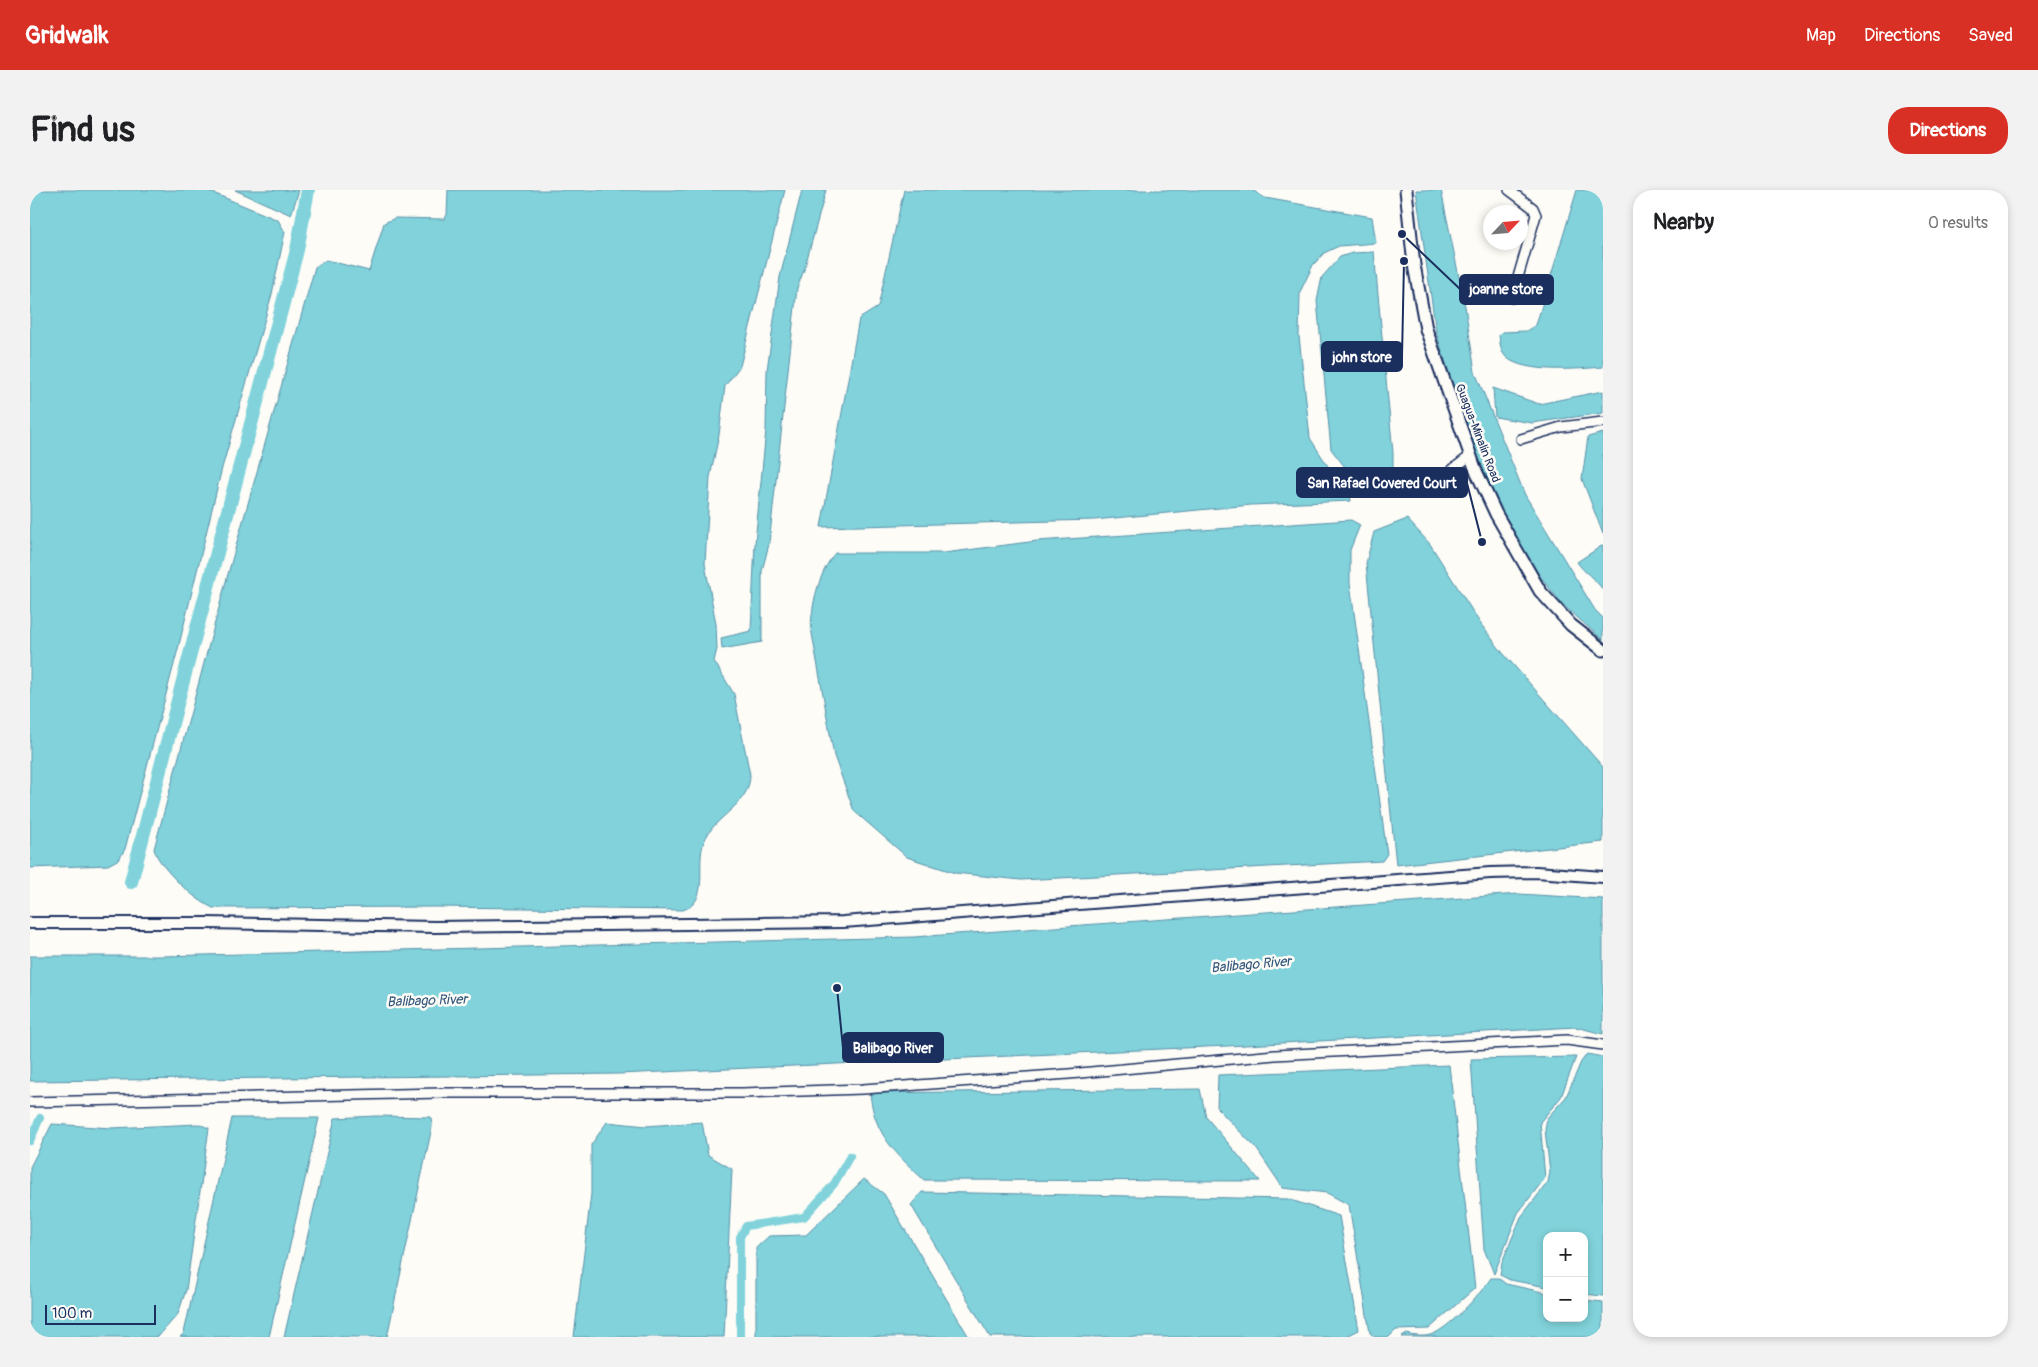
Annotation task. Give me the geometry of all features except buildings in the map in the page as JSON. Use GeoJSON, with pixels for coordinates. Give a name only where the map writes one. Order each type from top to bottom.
{"type":"FeatureCollection","features":[{"type":"Feature","properties":{"kind":"main road","name":"Guagua-Minalin Road"},"geometry":{"type":"LineString","coordinates":[[1406,190],[1414,265],[1426,329],[1470,456],[1496,514],[1540,591],[1571,625],[1603,650]]}},
{"type":"Feature","properties":{"kind":"street"},"geometry":{"type":"LineString","coordinates":[[1509,190],[1533,208],[1536,215],[1512,298]]}},
{"type":"Feature","properties":{"kind":"street"},"geometry":{"type":"LineString","coordinates":[[1521,439],[1560,427],[1603,422]]}},
{"type":"Feature","properties":{"kind":"street"},"geometry":{"type":"LineString","coordinates":[[1427,489],[1470,456]]}},
{"type":"Feature","properties":{"kind":"street"},"geometry":{"type":"LineString","coordinates":[[30,923],[206,922],[434,927],[844,922],[1490,873],[1536,872],[1603,877]]}},
{"type":"Feature","properties":{"kind":"street"},"geometry":{"type":"LineString","coordinates":[[30,1102],[442,1093],[733,1093],[862,1089],[1069,1074],[1275,1055],[1567,1040],[1603,1045]]}},
{"type":"Feature","properties":{"kind":"water"},"geometry":{"type":"Polygon","coordinates":[[[30,190],[206,190],[278,220],[285,232],[272,294],[222,468],[178,649],[125,849],[119,859],[108,865],[30,868],[30,190]]]}},
{"type":"Feature","properties":{"kind":"water"},"geometry":{"type":"Polygon","coordinates":[[[235,190],[299,190],[291,215],[235,190]]]}},
{"type":"Feature","properties":{"kind":"water"},"geometry":{"type":"Polygon","coordinates":[[[448,190],[785,190],[740,366],[725,386],[719,435],[710,477],[705,564],[716,624],[717,649],[714,661],[734,694],[750,775],[744,795],[715,824],[704,842],[700,890],[697,899],[692,905],[683,910],[439,907],[213,908],[179,883],[163,866],[154,849],[228,574],[315,267],[326,260],[369,271],[384,223],[395,218],[444,219],[447,215],[448,190]]]}},
{"type":"Feature","properties":{"kind":"water"},"geometry":{"type":"Polygon","coordinates":[[[802,190],[826,190],[804,270],[797,288],[769,544],[762,571],[762,642],[722,649],[721,638],[751,631],[755,543],[766,430],[767,370],[780,277],[802,190]]]}},
{"type":"Feature","properties":{"kind":"water"},"geometry":{"type":"Polygon","coordinates":[[[904,190],[1252,190],[1265,198],[1372,217],[1376,243],[1339,246],[1324,253],[1313,265],[1300,292],[1299,336],[1310,438],[1331,471],[1349,491],[1351,501],[1251,505],[1094,520],[821,527],[859,319],[878,307],[904,190]]]}},
{"type":"Feature","properties":{"kind":"water"},"geometry":{"type":"Polygon","coordinates":[[[1416,190],[1441,190],[1465,306],[1475,372],[1525,495],[1595,610],[1603,618],[1603,640],[1562,604],[1536,571],[1491,494],[1471,443],[1436,332],[1416,190]]]}},
{"type":"Feature","properties":{"kind":"water"},"geometry":{"type":"Polygon","coordinates":[[[1577,190],[1603,190],[1603,367],[1553,369],[1525,366],[1506,357],[1501,347],[1499,335],[1502,332],[1526,331],[1536,325],[1577,190]]]}},
{"type":"Feature","properties":{"kind":"water"},"geometry":{"type":"Polygon","coordinates":[[[1374,252],[1393,453],[1393,477],[1368,486],[1358,484],[1331,449],[1317,301],[1322,277],[1340,257],[1352,253],[1374,252]]]}},
{"type":"Feature","properties":{"kind":"water"},"geometry":{"type":"Polygon","coordinates":[[[1493,388],[1539,404],[1603,391],[1603,413],[1532,423],[1495,417],[1493,388]]]}},
{"type":"Feature","properties":{"kind":"water"},"geometry":{"type":"Polygon","coordinates":[[[1603,433],[1603,534],[1582,479],[1588,437],[1603,433]]]}},
{"type":"Feature","properties":{"kind":"water"},"geometry":{"type":"Polygon","coordinates":[[[1407,519],[1430,544],[1480,623],[1502,652],[1603,767],[1603,842],[1396,865],[1366,563],[1374,532],[1407,519]]]}},
{"type":"Feature","properties":{"kind":"water"},"geometry":{"type":"Polygon","coordinates":[[[1351,520],[1360,525],[1350,550],[1350,583],[1387,854],[1382,861],[1021,880],[955,873],[907,857],[854,811],[834,756],[811,628],[817,588],[829,561],[835,553],[944,553],[1037,541],[1351,520]]]}},
{"type":"Feature","properties":{"kind":"water"},"geometry":{"type":"Polygon","coordinates":[[[1603,545],[1603,590],[1577,562],[1603,545]]]}},
{"type":"Feature","properties":{"kind":"water"},"geometry":{"type":"Polygon","coordinates":[[[1519,894],[1603,899],[1603,1034],[1576,1027],[1227,1046],[619,1074],[30,1081],[30,956],[163,956],[914,937],[1519,894]]]}},
{"type":"Feature","properties":{"kind":"water"},"geometry":{"type":"Polygon","coordinates":[[[1587,1054],[1603,1057],[1603,1296],[1588,1294],[1588,1232],[1543,1232],[1543,1286],[1510,1280],[1500,1275],[1502,1262],[1521,1217],[1548,1182],[1550,1172],[1545,1130],[1547,1118],[1566,1097],[1581,1062],[1587,1054]]]}},
{"type":"Feature","properties":{"kind":"water"},"geometry":{"type":"Polygon","coordinates":[[[1576,1057],[1561,1097],[1540,1122],[1545,1178],[1518,1213],[1494,1274],[1484,1249],[1471,1059],[1576,1057]]]}},
{"type":"Feature","properties":{"kind":"water"},"geometry":{"type":"Polygon","coordinates":[[[1449,1065],[1475,1288],[1429,1329],[1396,1330],[1389,1337],[1375,1337],[1370,1333],[1349,1205],[1327,1193],[1283,1188],[1256,1148],[1217,1108],[1218,1075],[1449,1065]]]}},
{"type":"Feature","properties":{"kind":"water"},"geometry":{"type":"Polygon","coordinates":[[[1200,1089],[1206,1117],[1260,1181],[924,1180],[895,1151],[881,1131],[872,1107],[870,1093],[1200,1089]]]}},
{"type":"Feature","properties":{"kind":"water"},"geometry":{"type":"Polygon","coordinates":[[[376,1116],[431,1117],[432,1127],[387,1337],[284,1337],[335,1118],[376,1116]]]}},
{"type":"Feature","properties":{"kind":"water"},"geometry":{"type":"Polygon","coordinates":[[[232,1118],[319,1118],[269,1337],[180,1337],[184,1333],[232,1118]]]}},
{"type":"Feature","properties":{"kind":"water"},"geometry":{"type":"Polygon","coordinates":[[[607,1122],[646,1126],[702,1122],[708,1155],[732,1169],[724,1337],[574,1337],[591,1194],[591,1145],[607,1122]]]}},
{"type":"Feature","properties":{"kind":"water"},"geometry":{"type":"Polygon","coordinates":[[[52,1124],[111,1128],[198,1124],[209,1128],[186,1290],[178,1314],[158,1337],[30,1337],[30,1167],[52,1124]]]}},
{"type":"Feature","properties":{"kind":"water"},"geometry":{"type":"Polygon","coordinates":[[[864,1179],[884,1194],[969,1337],[756,1337],[756,1248],[769,1236],[806,1235],[864,1179]]]}},
{"type":"Feature","properties":{"kind":"water"},"geometry":{"type":"Polygon","coordinates":[[[922,1192],[1288,1199],[1339,1216],[1359,1330],[1345,1337],[990,1337],[911,1205],[922,1192]]]}},
{"type":"Feature","properties":{"kind":"water"},"geometry":{"type":"Polygon","coordinates":[[[1491,1278],[1498,1278],[1506,1284],[1543,1292],[1543,1322],[1588,1322],[1588,1300],[1603,1302],[1603,1337],[1402,1337],[1407,1334],[1424,1336],[1437,1332],[1463,1311],[1491,1278]]]}},
{"type":"Feature","properties":{"kind":"waterway"},"geometry":{"type":"LineString","coordinates":[[131,882],[297,250],[308,190]]}},
{"type":"Feature","properties":{"kind":"waterway"},"geometry":{"type":"LineString","coordinates":[[30,1141],[40,1118]]}},
{"type":"Feature","properties":{"kind":"waterway"},"geometry":{"type":"LineString","coordinates":[[740,1337],[740,1237],[746,1226],[804,1217],[834,1184],[850,1156]]}},
{"type":"Feature","properties":{"kind":"place","name":"joanne store"},"geometry":{"type":"Point","coordinates":[1402,234]}},
{"type":"Feature","properties":{"kind":"place","name":"john store"},"geometry":{"type":"Point","coordinates":[1404,261]}},
{"type":"Feature","properties":{"kind":"place","name":"San Rafael Covered Court"},"geometry":{"type":"Point","coordinates":[1482,542]}},
{"type":"Feature","properties":{"kind":"place","name":"Balibago River"},"geometry":{"type":"Point","coordinates":[837,988]}}]}
